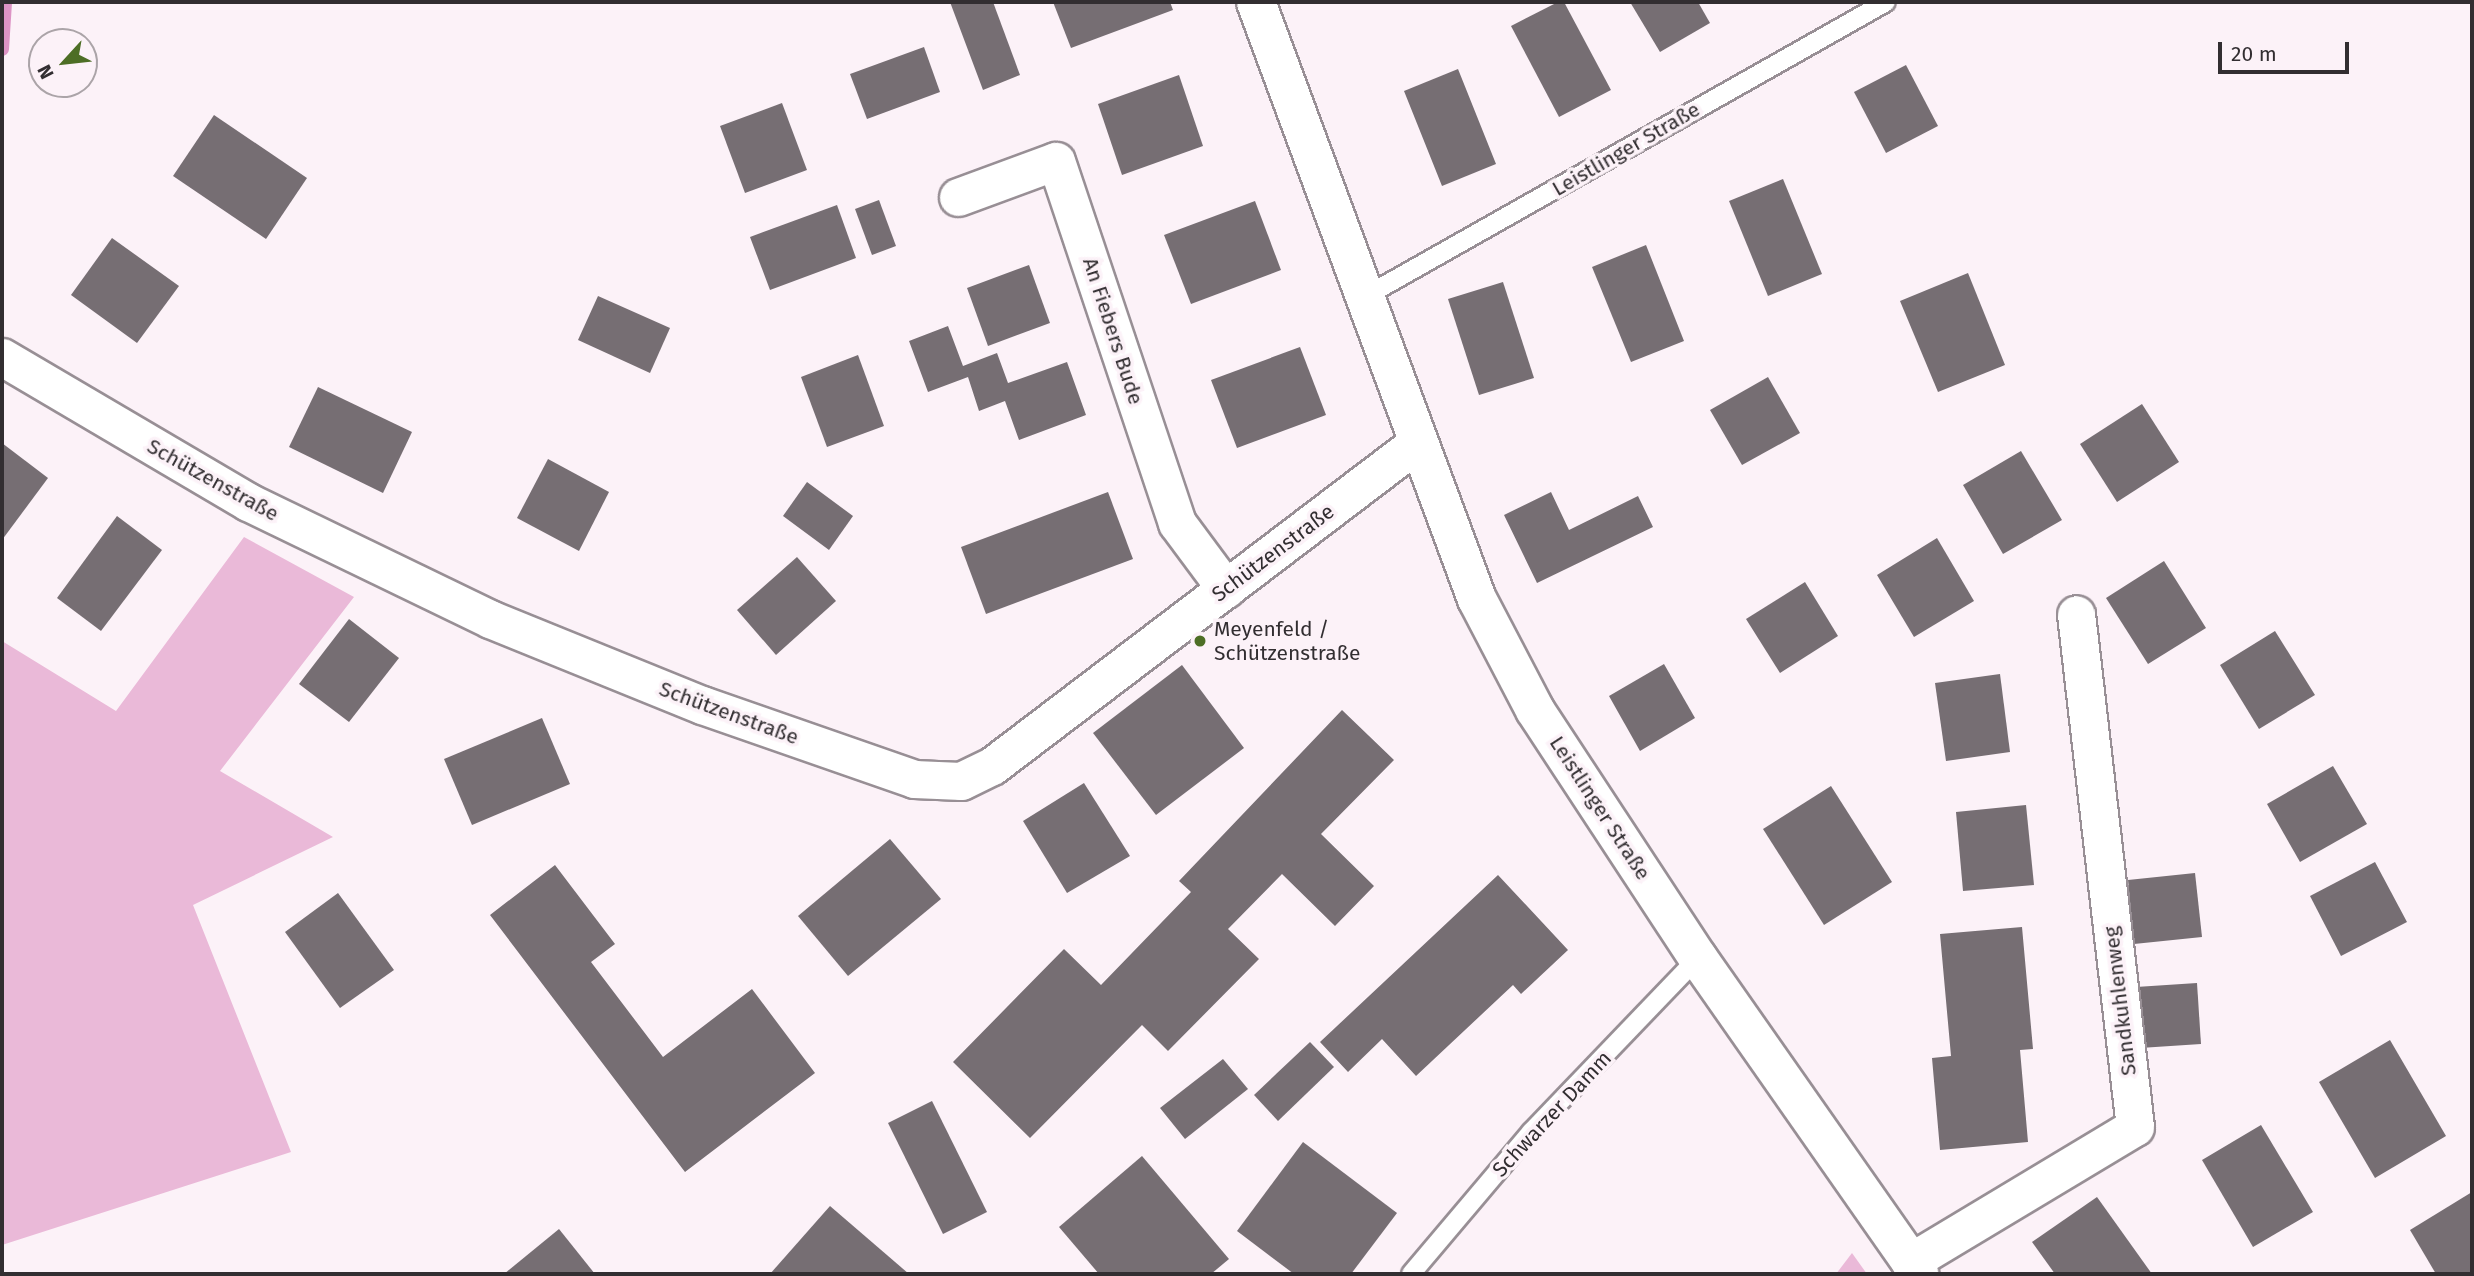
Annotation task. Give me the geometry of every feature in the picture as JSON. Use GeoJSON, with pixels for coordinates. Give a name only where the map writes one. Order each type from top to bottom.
{"type":"FeatureCollection","features":[{"type":"Feature","properties":{"kind":"street","name":"Leistlinger Straße"},"geometry":{"type":"LineString","coordinates":[[1256,2],[1477,599],[1535,710],[1698,958],[1915,1268]]}},
{"type":"Feature","properties":{"kind":"street","name":"An Fiebers Bude"},"geometry":{"type":"LineString","coordinates":[[958,197],[1056,161],[1177,523],[1226,590]]}},
{"type":"Feature","properties":{"kind":"street","name":"Schützenstraße"},"geometry":{"type":"LineString","coordinates":[[2,356],[248,502],[489,619],[702,705],[914,779],[961,781],[992,766],[1418,443]]}},
{"type":"Feature","properties":{"kind":"street","name":"Sandkuhlenweg"},"geometry":{"type":"LineString","coordinates":[[1915,1268],[2135,1128],[2076,614]]}},
{"type":"Feature","properties":{"kind":"lane","name":"Leistlinger Straße"},"geometry":{"type":"LineString","coordinates":[[1366,296],[1886,2]]}},
{"type":"Feature","properties":{"kind":"lane","name":"Schwarzer Damm"},"geometry":{"type":"LineString","coordinates":[[1411,1274],[1531,1132],[1698,958]]}},
{"type":"Feature","properties":{"kind":"shaded area"},"geometry":{"type":"Polygon","coordinates":[[[244,537],[354,597],[220,771],[333,837],[193,905],[291,1152],[2,1245],[2,641],[116,711],[244,537]]]}},
{"type":"Feature","properties":{"kind":"shaded area"},"geometry":{"type":"Polygon","coordinates":[[[1852,1253],[1867,1274],[1836,1274],[1852,1253]]]}},
{"type":"Feature","properties":{"kind":"building"},"geometry":{"type":"Polygon","coordinates":[[[950,2],[993,2],[1020,75],[983,90],[950,2]]]}},
{"type":"Feature","properties":{"kind":"building"},"geometry":{"type":"Polygon","coordinates":[[[1053,2],[1170,2],[1173,10],[1071,48],[1053,2]]]}},
{"type":"Feature","properties":{"kind":"building"},"geometry":{"type":"Polygon","coordinates":[[[1558,2],[1564,2],[1611,90],[1559,117],[1511,26],[1558,2]]]}},
{"type":"Feature","properties":{"kind":"building"},"geometry":{"type":"Polygon","coordinates":[[[1630,2],[1698,2],[1710,23],[1660,52],[1630,2]]]}},
{"type":"Feature","properties":{"kind":"building"},"geometry":{"type":"Polygon","coordinates":[[[924,47],[940,92],[867,119],[850,74],[924,47]]]}},
{"type":"Feature","properties":{"kind":"building"},"geometry":{"type":"Polygon","coordinates":[[[1906,65],[1938,126],[1886,153],[1854,92],[1906,65]]]}},
{"type":"Feature","properties":{"kind":"building"},"geometry":{"type":"Polygon","coordinates":[[[1458,69],[1496,164],[1442,186],[1404,91],[1458,69]]]}},
{"type":"Feature","properties":{"kind":"building"},"geometry":{"type":"Polygon","coordinates":[[[1179,75],[1203,146],[1122,175],[1098,104],[1179,75]]]}},
{"type":"Feature","properties":{"kind":"building"},"geometry":{"type":"Polygon","coordinates":[[[782,103],[807,170],[745,193],[720,126],[782,103]]]}},
{"type":"Feature","properties":{"kind":"building"},"geometry":{"type":"Polygon","coordinates":[[[214,115],[307,178],[266,239],[173,176],[214,115]]]}},
{"type":"Feature","properties":{"kind":"building"},"geometry":{"type":"Polygon","coordinates":[[[1783,179],[1822,274],[1768,296],[1729,201],[1783,179]]]}},
{"type":"Feature","properties":{"kind":"building"},"geometry":{"type":"Polygon","coordinates":[[[879,200],[896,246],[872,255],[855,209],[879,200]]]}},
{"type":"Feature","properties":{"kind":"building"},"geometry":{"type":"Polygon","coordinates":[[[1255,201],[1281,270],[1191,304],[1164,235],[1255,201]]]}},
{"type":"Feature","properties":{"kind":"building"},"geometry":{"type":"Polygon","coordinates":[[[837,205],[856,258],[770,290],[750,237],[837,205]]]}},
{"type":"Feature","properties":{"kind":"building"},"geometry":{"type":"Polygon","coordinates":[[[112,238],[179,286],[137,343],[71,295],[112,238]]]}},
{"type":"Feature","properties":{"kind":"building"},"geometry":{"type":"Polygon","coordinates":[[[1646,245],[1684,341],[1631,362],[1592,267],[1646,245]]]}},
{"type":"Feature","properties":{"kind":"building"},"geometry":{"type":"Polygon","coordinates":[[[1029,265],[1050,323],[988,346],[967,288],[1029,265]]]}},
{"type":"Feature","properties":{"kind":"building"},"geometry":{"type":"Polygon","coordinates":[[[1968,273],[2005,365],[1938,392],[1900,301],[1968,273]]]}},
{"type":"Feature","properties":{"kind":"building"},"geometry":{"type":"Polygon","coordinates":[[[1503,282],[1534,378],[1479,395],[1448,299],[1503,282]]]}},
{"type":"Feature","properties":{"kind":"building"},"geometry":{"type":"Polygon","coordinates":[[[598,296],[670,328],[650,373],[578,340],[598,296]]]}},
{"type":"Feature","properties":{"kind":"building"},"geometry":{"type":"Polygon","coordinates":[[[948,326],[963,366],[997,353],[1008,383],[1067,362],[1086,415],[1019,440],[1005,401],[979,411],[968,377],[928,392],[909,341],[948,326]]]}},
{"type":"Feature","properties":{"kind":"building"},"geometry":{"type":"Polygon","coordinates":[[[1300,347],[1326,415],[1237,448],[1211,380],[1300,347]]]}},
{"type":"Feature","properties":{"kind":"building"},"geometry":{"type":"Polygon","coordinates":[[[858,355],[884,426],[827,447],[801,377],[858,355]]]}},
{"type":"Feature","properties":{"kind":"building"},"geometry":{"type":"Polygon","coordinates":[[[1768,377],[1800,433],[1742,465],[1710,410],[1768,377]]]}},
{"type":"Feature","properties":{"kind":"building"},"geometry":{"type":"Polygon","coordinates":[[[318,387],[412,432],[383,493],[289,447],[318,387]]]}},
{"type":"Feature","properties":{"kind":"building"},"geometry":{"type":"Polygon","coordinates":[[[2142,404],[2179,462],[2117,502],[2080,444],[2142,404]]]}},
{"type":"Feature","properties":{"kind":"building"},"geometry":{"type":"Polygon","coordinates":[[[2,443],[48,478],[2,540],[2,443]]]}},
{"type":"Feature","properties":{"kind":"building"},"geometry":{"type":"Polygon","coordinates":[[[2021,451],[2062,520],[2003,554],[1963,485],[2021,451]]]}},
{"type":"Feature","properties":{"kind":"building"},"geometry":{"type":"Polygon","coordinates":[[[548,459],[609,492],[579,551],[517,518],[548,459]]]}},
{"type":"Feature","properties":{"kind":"building"},"geometry":{"type":"Polygon","coordinates":[[[807,482],[853,516],[829,550],[783,516],[807,482]]]}},
{"type":"Feature","properties":{"kind":"building"},"geometry":{"type":"Polygon","coordinates":[[[1108,492],[1133,559],[986,614],[961,547],[1108,492]]]}},
{"type":"Feature","properties":{"kind":"building"},"geometry":{"type":"Polygon","coordinates":[[[1551,492],[1569,530],[1638,496],[1653,527],[1537,583],[1504,515],[1551,492]]]}},
{"type":"Feature","properties":{"kind":"building"},"geometry":{"type":"Polygon","coordinates":[[[117,516],[162,550],[101,631],[57,598],[117,516]]]}},
{"type":"Feature","properties":{"kind":"building"},"geometry":{"type":"Polygon","coordinates":[[[1937,538],[1974,601],[1914,637],[1877,575],[1937,538]]]}},
{"type":"Feature","properties":{"kind":"building"},"geometry":{"type":"Polygon","coordinates":[[[797,557],[836,601],[776,655],[737,610],[797,557]]]}},
{"type":"Feature","properties":{"kind":"building"},"geometry":{"type":"Polygon","coordinates":[[[2164,561],[2206,628],[2148,664],[2106,598],[2164,561]]]}},
{"type":"Feature","properties":{"kind":"building"},"geometry":{"type":"Polygon","coordinates":[[[1805,582],[1838,636],[1780,673],[1746,619],[1805,582]]]}},
{"type":"Feature","properties":{"kind":"building"},"geometry":{"type":"Polygon","coordinates":[[[349,619],[399,658],[349,722],[299,684],[349,619]]]}},
{"type":"Feature","properties":{"kind":"building"},"geometry":{"type":"Polygon","coordinates":[[[2275,631],[2315,695],[2259,729],[2220,665],[2275,631]]]}},
{"type":"Feature","properties":{"kind":"building"},"geometry":{"type":"Polygon","coordinates":[[[1664,664],[1695,718],[1640,751],[1609,696],[1664,664]]]}},
{"type":"Feature","properties":{"kind":"building"},"geometry":{"type":"Polygon","coordinates":[[[1182,665],[1244,748],[1156,815],[1093,733],[1182,665]]]}},
{"type":"Feature","properties":{"kind":"building"},"geometry":{"type":"Polygon","coordinates":[[[2000,674],[2010,752],[1946,761],[1935,683],[2000,674]]]}},
{"type":"Feature","properties":{"kind":"building"},"geometry":{"type":"Polygon","coordinates":[[[1342,710],[1394,760],[1321,834],[1374,886],[1335,926],[1282,874],[1228,929],[1259,959],[1168,1051],[1142,1025],[1030,1138],[953,1062],[1064,949],[1101,985],[1191,892],[1179,881],[1342,710]]]}},
{"type":"Feature","properties":{"kind":"building"},"geometry":{"type":"Polygon","coordinates":[[[542,718],[570,784],[472,825],[444,759],[542,718]]]}},
{"type":"Feature","properties":{"kind":"building"},"geometry":{"type":"Polygon","coordinates":[[[2333,766],[2367,824],[2300,862],[2267,804],[2333,766]]]}},
{"type":"Feature","properties":{"kind":"building"},"geometry":{"type":"Polygon","coordinates":[[[1084,783],[1130,856],[1067,893],[1023,821],[1084,783]]]}},
{"type":"Feature","properties":{"kind":"building"},"geometry":{"type":"Polygon","coordinates":[[[1831,786],[1892,882],[1824,925],[1763,829],[1831,786]]]}},
{"type":"Feature","properties":{"kind":"building"},"geometry":{"type":"Polygon","coordinates":[[[2026,805],[2034,885],[1963,891],[1956,812],[2026,805]]]}},
{"type":"Feature","properties":{"kind":"building"},"geometry":{"type":"Polygon","coordinates":[[[890,839],[941,899],[848,976],[798,916],[890,839]]]}},
{"type":"Feature","properties":{"kind":"building"},"geometry":{"type":"Polygon","coordinates":[[[2375,862],[2407,922],[2341,956],[2310,896],[2375,862]]]}},
{"type":"Feature","properties":{"kind":"building"},"geometry":{"type":"Polygon","coordinates":[[[555,865],[615,944],[591,962],[663,1057],[752,989],[815,1073],[685,1172],[490,915],[555,865]]]}},
{"type":"Feature","properties":{"kind":"building"},"geometry":{"type":"Polygon","coordinates":[[[2195,873],[2202,937],[2134,944],[2128,880],[2195,873]]]}},
{"type":"Feature","properties":{"kind":"building"},"geometry":{"type":"Polygon","coordinates":[[[1498,875],[1568,950],[1521,994],[1513,985],[1416,1076],[1382,1039],[1348,1072],[1320,1042],[1498,875]]]}},
{"type":"Feature","properties":{"kind":"building"},"geometry":{"type":"Polygon","coordinates":[[[338,893],[394,970],[340,1008],[285,932],[338,893]]]}},
{"type":"Feature","properties":{"kind":"building"},"geometry":{"type":"Polygon","coordinates":[[[2022,927],[2033,1049],[2020,1050],[2028,1142],[1940,1150],[1932,1058],[1951,1056],[1940,934],[2022,927]]]}},
{"type":"Feature","properties":{"kind":"building"},"geometry":{"type":"Polygon","coordinates":[[[2197,983],[2201,1044],[2140,1048],[2136,987],[2197,983]]]}},
{"type":"Feature","properties":{"kind":"building"},"geometry":{"type":"Polygon","coordinates":[[[2390,1040],[2446,1136],[2375,1178],[2319,1082],[2390,1040]]]}},
{"type":"Feature","properties":{"kind":"building"},"geometry":{"type":"Polygon","coordinates":[[[1310,1042],[1334,1067],[1278,1121],[1254,1095],[1310,1042]]]}},
{"type":"Feature","properties":{"kind":"building"},"geometry":{"type":"Polygon","coordinates":[[[1223,1059],[1248,1089],[1185,1139],[1160,1108],[1223,1059]]]}},
{"type":"Feature","properties":{"kind":"building"},"geometry":{"type":"Polygon","coordinates":[[[932,1101],[987,1212],[943,1234],[888,1123],[932,1101]]]}},
{"type":"Feature","properties":{"kind":"building"},"geometry":{"type":"Polygon","coordinates":[[[2261,1125],[2313,1212],[2253,1247],[2202,1160],[2261,1125]]]}},
{"type":"Feature","properties":{"kind":"building"},"geometry":{"type":"Polygon","coordinates":[[[1303,1142],[1397,1213],[1351,1274],[1294,1274],[1237,1231],[1303,1142]]]}},
{"type":"Feature","properties":{"kind":"building"},"geometry":{"type":"Polygon","coordinates":[[[1142,1156],[1229,1259],[1211,1274],[1099,1274],[1059,1227],[1142,1156]]]}},
{"type":"Feature","properties":{"kind":"building"},"geometry":{"type":"Polygon","coordinates":[[[2472,1192],[2472,1274],[2436,1274],[2410,1230],[2472,1192]]]}},
{"type":"Feature","properties":{"kind":"building"},"geometry":{"type":"Polygon","coordinates":[[[2097,1197],[2152,1274],[2055,1274],[2032,1242],[2097,1197]]]}},
{"type":"Feature","properties":{"kind":"building"},"geometry":{"type":"Polygon","coordinates":[[[830,1206],[909,1274],[770,1274],[830,1206]]]}},
{"type":"Feature","properties":{"kind":"building"},"geometry":{"type":"Polygon","coordinates":[[[559,1229],[595,1274],[504,1274],[559,1229]]]}},
{"type":"Feature","properties":{"kind":"waterway"},"geometry":{"type":"LineString","coordinates":[[2,49],[5,2]]}},
{"type":"Feature","properties":{"kind":"place","name":"Meyenfeld / Schützenstraße"},"geometry":{"type":"Point","coordinates":[1200,641]}}]}
